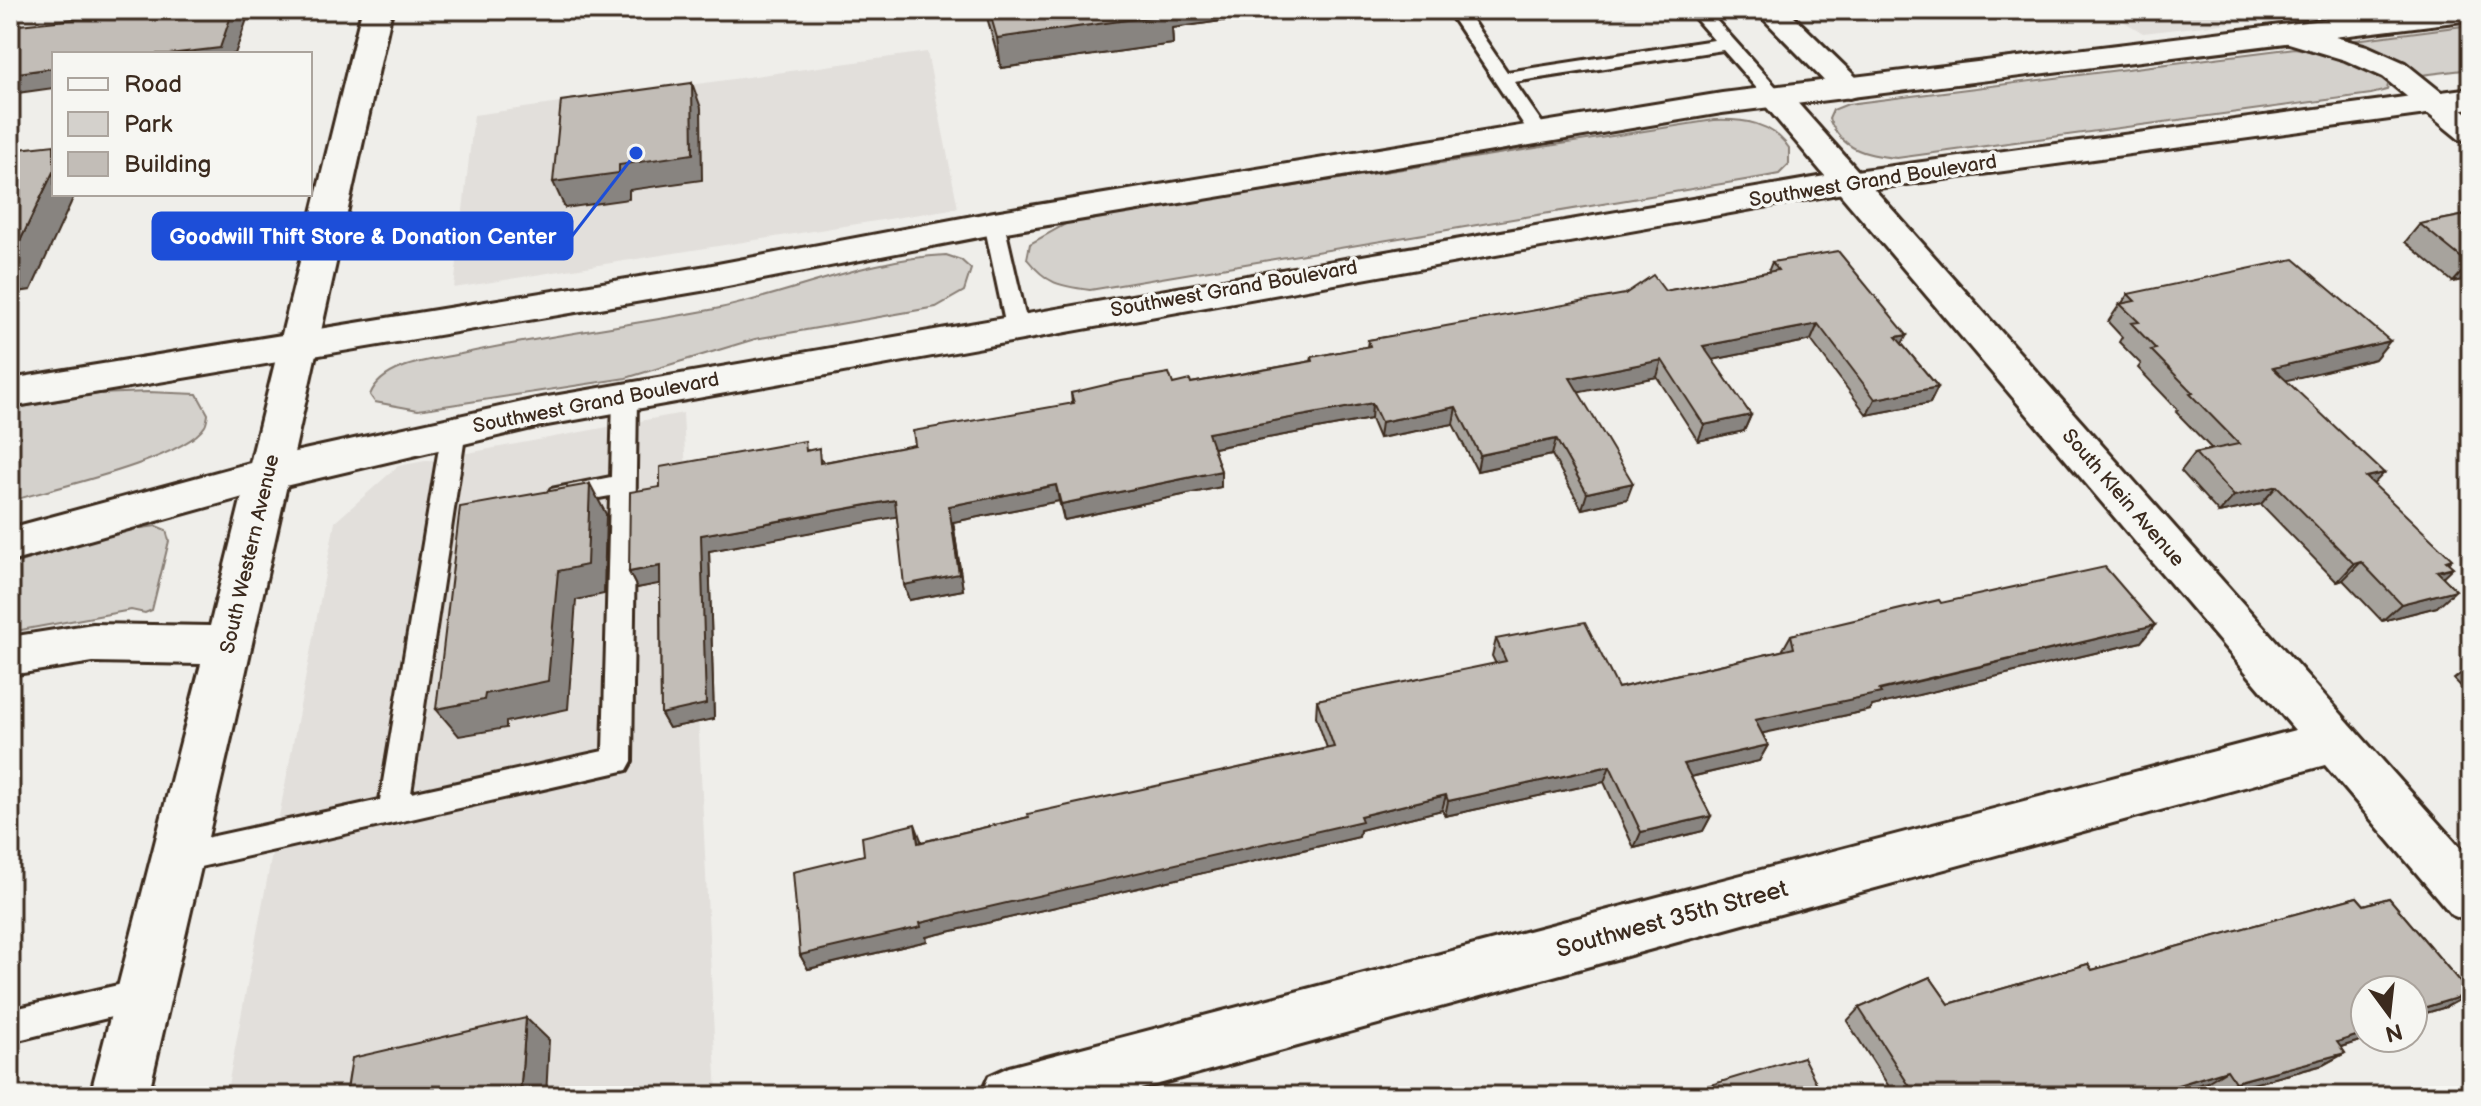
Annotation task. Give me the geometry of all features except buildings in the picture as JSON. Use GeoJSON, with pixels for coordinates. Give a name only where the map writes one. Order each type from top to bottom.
{"type":"FeatureCollection","features":[{"type":"Feature","properties":{"kind":"street","name":"South Western Avenue"},"geometry":{"type":"LineString","coordinates":[[119,1096],[229,645],[377,10]]}},
{"type":"Feature","properties":{"kind":"street"},"geometry":{"type":"LineString","coordinates":[[1770,10],[1849,88]]}},
{"type":"Feature","properties":{"kind":"street"},"geometry":{"type":"LineString","coordinates":[[10,393],[691,281],[994,223],[1539,133],[1775,97],[2471,11]]}},
{"type":"Feature","properties":{"kind":"street"},"geometry":{"type":"LineString","coordinates":[[2293,34],[2378,62],[2408,80],[2471,132]]}},
{"type":"Feature","properties":{"kind":"street","name":"South Klein Avenue"},"geometry":{"type":"LineString","coordinates":[[1775,97],[2471,898]]}},
{"type":"Feature","properties":{"kind":"street","name":"Southwest Grand Boulevard"},"geometry":{"type":"LineString","coordinates":[[10,545],[160,500],[268,473],[454,430],[625,397],[1848,182],[2471,98]]}},
{"type":"Feature","properties":{"kind":"street"},"geometry":{"type":"LineString","coordinates":[[10,656],[93,643],[229,645]]}},
{"type":"Feature","properties":{"kind":"street","name":"Southwest 35th Street"},"geometry":{"type":"LineString","coordinates":[[1009,1096],[2335,741]]}},
{"type":"Feature","properties":{"kind":"lane"},"geometry":{"type":"LineString","coordinates":[[1456,10],[1539,133]]}},
{"type":"Feature","properties":{"kind":"lane"},"geometry":{"type":"LineString","coordinates":[[1697,10],[1775,97]]}},
{"type":"Feature","properties":{"kind":"lane"},"geometry":{"type":"LineString","coordinates":[[1502,78],[1727,44]]}},
{"type":"Feature","properties":{"kind":"lane"},"geometry":{"type":"LineString","coordinates":[[994,223],[1017,327]]}},
{"type":"Feature","properties":{"kind":"lane"},"geometry":{"type":"LineString","coordinates":[[178,858],[617,761],[625,397]]}},
{"type":"Feature","properties":{"kind":"lane"},"geometry":{"type":"LineString","coordinates":[[393,811],[454,430]]}},
{"type":"Feature","properties":{"kind":"lane"},"geometry":{"type":"LineString","coordinates":[[532,501],[623,484]]}},
{"type":"Feature","properties":{"kind":"lane"},"geometry":{"type":"LineString","coordinates":[[440,519],[470,513]]}},
{"type":"Feature","properties":{"kind":"lane"},"geometry":{"type":"LineString","coordinates":[[10,1026],[144,995]]}},
{"type":"Feature","properties":{"kind":"shaded area"},"geometry":{"type":"Polygon","coordinates":[[[2105,10],[2343,10],[2143,33],[2105,10]]]}},
{"type":"Feature","properties":{"kind":"shaded area"},"geometry":{"type":"Polygon","coordinates":[[[927,52],[958,208],[454,288],[474,115],[927,52]]]}},
{"type":"Feature","properties":{"kind":"shaded area"},"geometry":{"type":"Polygon","coordinates":[[[683,413],[717,1096],[226,1096],[335,522],[398,466],[683,413]]]}},
{"type":"Feature","properties":{"kind":"green space"},"geometry":{"type":"Polygon","coordinates":[[[2471,25],[2471,69],[2413,76],[2339,42],[2471,25]]]}},
{"type":"Feature","properties":{"kind":"green space"},"geometry":{"type":"Polygon","coordinates":[[[2295,48],[2354,60],[2389,79],[2387,90],[1897,158],[1856,149],[1841,138],[1829,119],[1833,110],[1848,104],[2295,48]]]}},
{"type":"Feature","properties":{"kind":"green space"},"geometry":{"type":"Polygon","coordinates":[[[1714,120],[1736,120],[1765,127],[1789,148],[1789,164],[1779,174],[1763,177],[1090,290],[1054,282],[1027,259],[1030,244],[1071,221],[1714,120]]]}},
{"type":"Feature","properties":{"kind":"green space"},"geometry":{"type":"Polygon","coordinates":[[[946,255],[961,260],[971,269],[964,291],[936,307],[755,339],[626,378],[418,410],[375,402],[370,395],[385,376],[423,361],[720,308],[889,262],[946,255]]]}},
{"type":"Feature","properties":{"kind":"green space"},"geometry":{"type":"Polygon","coordinates":[[[98,394],[197,394],[208,414],[205,426],[192,438],[145,462],[10,501],[10,409],[98,394]]]}},
{"type":"Feature","properties":{"kind":"green space"},"geometry":{"type":"Polygon","coordinates":[[[156,526],[166,530],[169,541],[152,610],[145,613],[131,610],[10,632],[10,565],[121,531],[156,526]]]}},
{"type":"Feature","properties":{"kind":"place","name":"Goodwill Thift Store & Donation Center"},"geometry":{"type":"Point","coordinates":[636,153]}}]}
